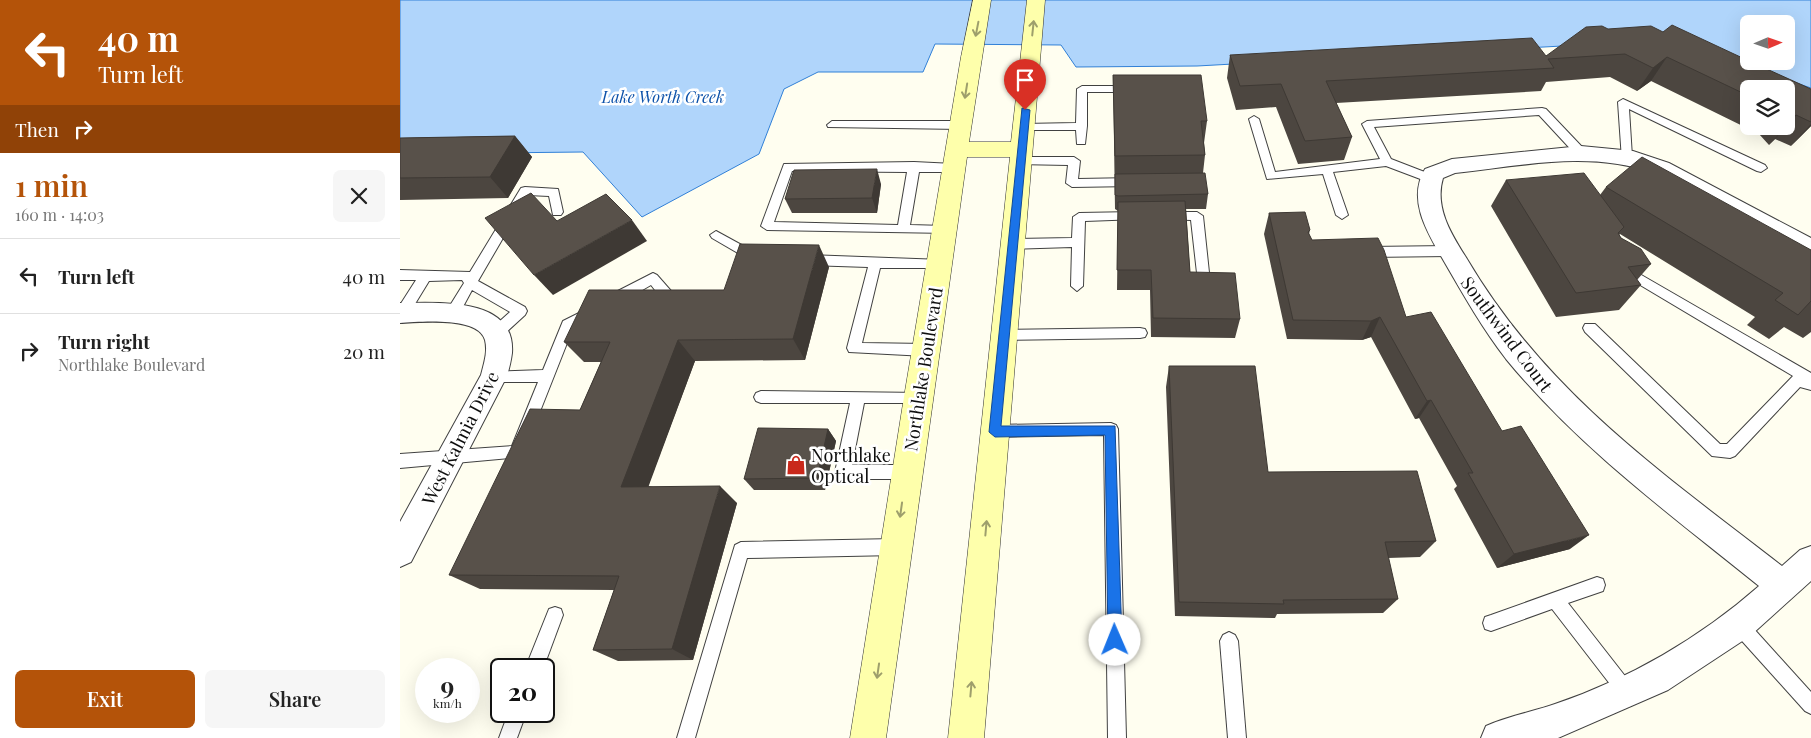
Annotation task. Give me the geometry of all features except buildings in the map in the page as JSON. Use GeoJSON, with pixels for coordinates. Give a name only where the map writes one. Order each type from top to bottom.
{"type":"FeatureCollection","features":[{"type":"Feature","properties":{"kind":"main road","name":"Northlake Boulevard"},"geometry":{"type":"LineString","coordinates":[[868,738],[918,397],[971,57],[982,0]]}},
{"type":"Feature","properties":{"kind":"main road"},"geometry":{"type":"LineString","coordinates":[[966,738],[1036,0]]}},
{"type":"Feature","properties":{"kind":"main road"},"geometry":{"type":"LineString","coordinates":[[955,159],[1022,146]]}},
{"type":"Feature","properties":{"kind":"street"},"geometry":{"type":"LineString","coordinates":[[1431,179],[1433,174],[1452,166],[1581,154],[1626,157],[1661,168],[1811,248]]}},
{"type":"Feature","properties":{"kind":"street","name":"Southwind Court"},"geometry":{"type":"LineString","coordinates":[[1431,179],[1427,190],[1434,220],[1465,282],[1486,312],[1544,385],[1589,429],[1784,587]]}},
{"type":"Feature","properties":{"kind":"street"},"geometry":{"type":"LineString","coordinates":[[401,313],[453,312],[474,316],[490,325],[496,333]]}},
{"type":"Feature","properties":{"kind":"street","name":"West Kalmia Drive"},"geometry":{"type":"LineString","coordinates":[[400,552],[494,376],[501,356],[499,338],[496,333]]}},
{"type":"Feature","properties":{"kind":"street"},"geometry":{"type":"LineString","coordinates":[[1498,738],[1557,721],[1656,678],[1740,625],[1811,561]]}},
{"type":"Feature","properties":{"kind":"lane"},"geometry":{"type":"LineString","coordinates":[[1081,141],[1082,89],[1140,89]]}},
{"type":"Feature","properties":{"kind":"lane"},"geometry":{"type":"LineString","coordinates":[[1626,157],[1622,102],[1761,168]]}},
{"type":"Feature","properties":{"kind":"lane"},"geometry":{"type":"LineString","coordinates":[[1387,162],[1367,124],[1542,111],[1581,154]]}},
{"type":"Feature","properties":{"kind":"lane"},"geometry":{"type":"LineString","coordinates":[[1254,119],[1271,176],[1387,162],[1431,179]]}},
{"type":"Feature","properties":{"kind":"lane"},"geometry":{"type":"LineString","coordinates":[[832,125],[961,125]]}},
{"type":"Feature","properties":{"kind":"lane"},"geometry":{"type":"LineString","coordinates":[[1022,146],[1082,126]]}},
{"type":"Feature","properties":{"kind":"lane"},"geometry":{"type":"LineString","coordinates":[[1022,146],[1074,161],[1072,183],[1151,182]]}},
{"type":"Feature","properties":{"kind":"lane"},"geometry":{"type":"LineString","coordinates":[[945,230],[767,226],[788,167],[914,166],[955,159]]}},
{"type":"Feature","properties":{"kind":"lane"},"geometry":{"type":"LineString","coordinates":[[902,229],[914,166]]}},
{"type":"Feature","properties":{"kind":"lane"},"geometry":{"type":"LineString","coordinates":[[1327,170],[1342,215]]}},
{"type":"Feature","properties":{"kind":"lane"},"geometry":{"type":"LineString","coordinates":[[453,312],[525,191],[554,192],[557,212]]}},
{"type":"Feature","properties":{"kind":"lane"},"geometry":{"type":"LineString","coordinates":[[1077,286],[1078,217],[1197,216],[1204,282]]}},
{"type":"Feature","properties":{"kind":"lane"},"geometry":{"type":"LineString","coordinates":[[716,235],[753,257],[772,258]]}},
{"type":"Feature","properties":{"kind":"lane"},"geometry":{"type":"LineString","coordinates":[[1012,244],[1077,242]]}},
{"type":"Feature","properties":{"kind":"lane"},"geometry":{"type":"LineString","coordinates":[[1356,252],[1449,251]]}},
{"type":"Feature","properties":{"kind":"lane"},"geometry":{"type":"LineString","coordinates":[[1374,252],[1383,269]]}},
{"type":"Feature","properties":{"kind":"lane"},"geometry":{"type":"LineString","coordinates":[[800,259],[875,263],[939,263]]}},
{"type":"Feature","properties":{"kind":"lane"},"geometry":{"type":"LineString","coordinates":[[875,263],[854,348],[926,350]]}},
{"type":"Feature","properties":{"kind":"lane"},"geometry":{"type":"LineString","coordinates":[[1614,264],[1811,379]]}},
{"type":"Feature","properties":{"kind":"lane"},"geometry":{"type":"LineString","coordinates":[[400,275],[466,275],[470,284],[520,311],[496,333]]}},
{"type":"Feature","properties":{"kind":"lane"},"geometry":{"type":"LineString","coordinates":[[401,313],[425,276]]}},
{"type":"Feature","properties":{"kind":"lane"},"geometry":{"type":"LineString","coordinates":[[400,460],[517,452],[568,325],[653,278],[674,304]]}},
{"type":"Feature","properties":{"kind":"lane"},"geometry":{"type":"LineString","coordinates":[[1590,328],[1717,451],[1730,451],[1797,380],[1811,384]]}},
{"type":"Feature","properties":{"kind":"lane"},"geometry":{"type":"LineString","coordinates":[[1003,335],[1140,333]]}},
{"type":"Feature","properties":{"kind":"lane"},"geometry":{"type":"LineString","coordinates":[[494,376],[548,376]]}},
{"type":"Feature","properties":{"kind":"lane"},"geometry":{"type":"LineString","coordinates":[[761,397],[918,397]]}},
{"type":"Feature","properties":{"kind":"lane"},"geometry":{"type":"LineString","coordinates":[[858,397],[842,472],[907,472]]}},
{"type":"Feature","properties":{"kind":"lane"},"geometry":{"type":"LineString","coordinates":[[995,432],[1111,429],[1117,738]]}},
{"type":"Feature","properties":{"kind":"lane"},"geometry":{"type":"LineString","coordinates":[[686,738],[740,550],[896,547]]}},
{"type":"Feature","properties":{"kind":"lane"},"geometry":{"type":"LineString","coordinates":[[1491,623],[1597,584]]}},
{"type":"Feature","properties":{"kind":"lane"},"geometry":{"type":"LineString","coordinates":[[1555,600],[1626,691]]}},
{"type":"Feature","properties":{"kind":"lane"},"geometry":{"type":"LineString","coordinates":[[538,658],[555,615]]}},
{"type":"Feature","properties":{"kind":"lane"},"geometry":{"type":"LineString","coordinates":[[1740,625],[1811,705]]}},
{"type":"Feature","properties":{"kind":"lane"},"geometry":{"type":"LineString","coordinates":[[1229,641],[1237,738]]}},
{"type":"Feature","properties":{"kind":"lane"},"geometry":{"type":"LineString","coordinates":[[508,738],[514,723]]}},
{"type":"Feature","properties":{"kind":"water","name":"Lake Worth Creek"},"geometry":{"type":"Polygon","coordinates":[[[400,0],[1811,0],[1811,88],[1795,82],[1795,80],[1788,80],[1759,70],[1795,70],[1795,15],[1740,15],[1740,63],[1672,40],[1197,66],[1076,67],[1061,45],[935,44],[923,72],[818,72],[784,89],[759,154],[642,217],[583,152],[400,154],[400,0]]]}},
{"type":"Feature","properties":{"kind":"place","name":"Northlake Optical"},"geometry":{"type":"Point","coordinates":[796,465]}},
{"type":"Feature","properties":{"kind":"route"},"geometry":{"type":"LineString","coordinates":[[1025,110],[995,432],[1111,429],[1115,640]]}}]}
